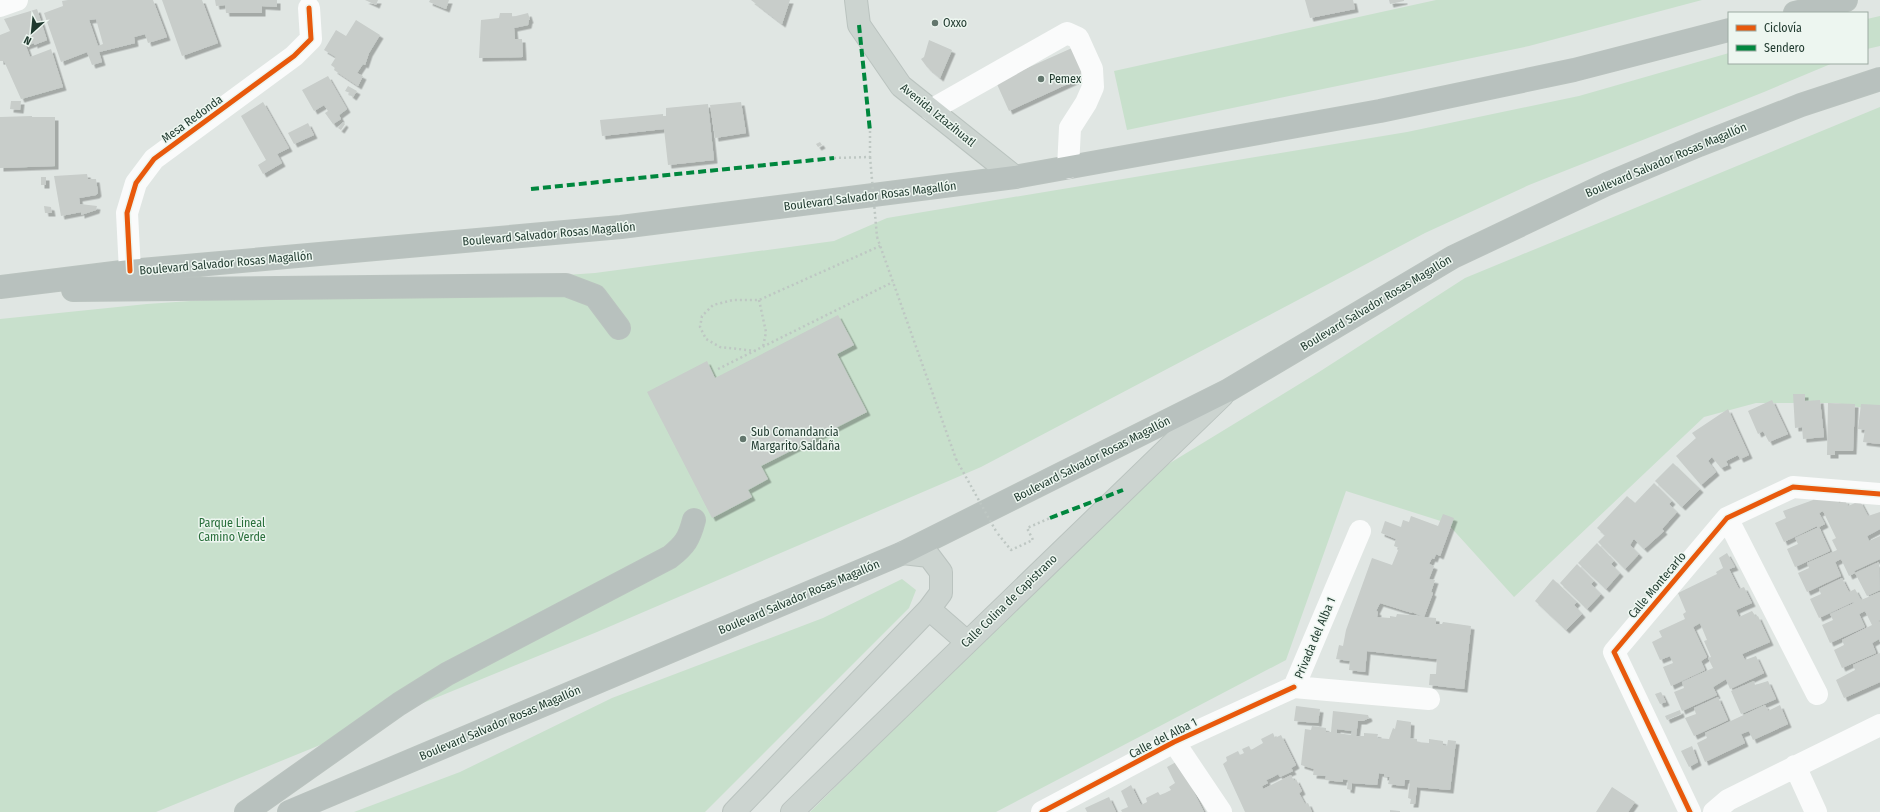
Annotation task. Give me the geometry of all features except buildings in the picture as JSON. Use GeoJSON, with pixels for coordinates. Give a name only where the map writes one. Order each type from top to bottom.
{"type":"FeatureCollection","features":[{"type":"Feature","properties":{"kind":"highway"},"geometry":{"type":"LineString","coordinates":[[1799,12],[1846,0]]}},
{"type":"Feature","properties":{"kind":"highway","name":"Boulevard Salvador Rosas Magallón"},"geometry":{"type":"LineString","coordinates":[[0,288],[130,271],[621,227],[1015,177],[1388,109],[1574,70],[1728,30]]}},
{"type":"Feature","properties":{"kind":"highway","name":"Boulevard Salvador Rosas Magallón"},"geometry":{"type":"LineString","coordinates":[[290,812],[903,553],[1227,391],[1453,257],[1607,184],[1699,145],[1801,105],[1880,79]]}},
{"type":"Feature","properties":{"kind":"highway"},"geometry":{"type":"LineString","coordinates":[[0,288],[99,290],[566,285],[595,296],[619,328]]}},
{"type":"Feature","properties":{"kind":"highway"},"geometry":{"type":"LineString","coordinates":[[246,812],[399,704],[447,674],[670,557],[684,546],[691,533],[694,520]]}},
{"type":"Feature","properties":{"kind":"main road","name":"Avenida Iztazihuatl"},"geometry":{"type":"LineString","coordinates":[[856,0],[859,25],[901,86],[1015,177]]}},
{"type":"Feature","properties":{"kind":"main road","name":"Calle Colina de Capistrano"},"geometry":{"type":"LineString","coordinates":[[792,812],[1227,391]]}},
{"type":"Feature","properties":{"kind":"main road"},"geometry":{"type":"LineString","coordinates":[[734,812],[929,609],[941,593],[941,572],[929,556],[903,553]]}},
{"type":"Feature","properties":{"kind":"main road"},"geometry":{"type":"LineString","coordinates":[[929,609],[967,642]]}},
{"type":"Feature","properties":{"kind":"street"},"geometry":{"type":"LineString","coordinates":[[0,6],[17,0]]}},
{"type":"Feature","properties":{"kind":"street","name":"Mesa Redonda"},"geometry":{"type":"LineString","coordinates":[[130,271],[127,213],[136,183],[154,159],[294,56],[311,39],[310,3]]}},
{"type":"Feature","properties":{"kind":"street"},"geometry":{"type":"LineString","coordinates":[[931,110],[1067,33],[1078,38],[1092,68],[1093,87],[1070,128],[1068,168]]}},
{"type":"Feature","properties":{"kind":"street","name":"Calle Montecarlo"},"geometry":{"type":"LineString","coordinates":[[1690,812],[1614,652],[1727,518],[1793,487],[1880,494]]}},
{"type":"Feature","properties":{"kind":"street"},"geometry":{"type":"LineString","coordinates":[[1727,518],[1817,694]]}},
{"type":"Feature","properties":{"kind":"street","name":"Privada del Alba 1"},"geometry":{"type":"LineString","coordinates":[[1360,531],[1294,687],[1429,699]]}},
{"type":"Feature","properties":{"kind":"street","name":"Calle del Alba 1"},"geometry":{"type":"LineString","coordinates":[[1042,812],[1174,742],[1294,687]]}},
{"type":"Feature","properties":{"kind":"street"},"geometry":{"type":"LineString","coordinates":[[1714,812],[1728,800],[1880,725]]}},
{"type":"Feature","properties":{"kind":"street"},"geometry":{"type":"LineString","coordinates":[[1174,742],[1221,812]]}},
{"type":"Feature","properties":{"kind":"street"},"geometry":{"type":"LineString","coordinates":[[1795,766],[1816,812]]}},
{"type":"Feature","properties":{"kind":"path"},"geometry":{"type":"LineString","coordinates":[[870,131],[870,157],[877,237],[956,459],[997,533],[1011,550],[1033,540],[1027,528],[1050,518]]}},
{"type":"Feature","properties":{"kind":"path"},"geometry":{"type":"LineString","coordinates":[[834,158],[870,157]]}},
{"type":"Feature","properties":{"kind":"path"},"geometry":{"type":"LineString","coordinates":[[756,351],[720,347],[706,339],[700,327],[702,316],[713,305],[733,300],[759,300],[880,246]]}},
{"type":"Feature","properties":{"kind":"path"},"geometry":{"type":"LineString","coordinates":[[718,369],[893,282]]}},
{"type":"Feature","properties":{"kind":"path"},"geometry":{"type":"LineString","coordinates":[[759,300],[766,332],[763,347]]}},
{"type":"Feature","properties":{"kind":"green space"},"geometry":{"type":"Polygon","coordinates":[[[1436,0],[1702,0],[1529,46],[1127,130],[1114,71],[1436,0]]]}},
{"type":"Feature","properties":{"kind":"green space"},"geometry":{"type":"Polygon","coordinates":[[[1880,16],[1880,46],[1868,49],[1868,19],[1880,16]]]}},
{"type":"Feature","properties":{"kind":"green space","name":"Parque Lineal Camino Verde"},"geometry":{"type":"Polygon","coordinates":[[[1728,53],[1728,64],[1831,64],[1529,185],[1425,233],[981,467],[597,632],[156,812],[0,812],[0,319],[147,304],[595,273],[834,241],[887,218],[1407,132],[1579,96],[1728,53]]]}},
{"type":"Feature","properties":{"kind":"green space"},"geometry":{"type":"Polygon","coordinates":[[[1880,107],[1880,411],[1836,403],[1756,403],[1704,417],[1514,597],[1447,523],[1346,491],[1286,660],[996,812],[810,812],[1152,474],[1319,372],[1465,278],[1880,107]]]}},
{"type":"Feature","properties":{"kind":"green space"},"geometry":{"type":"Polygon","coordinates":[[[902,579],[916,590],[909,608],[705,812],[354,812],[460,772],[612,698],[823,618],[902,579]]]}},
{"type":"Feature","properties":{"kind":"marked path"},"geometry":{"type":"LineString","coordinates":[[859,25],[870,131]]}},
{"type":"Feature","properties":{"kind":"marked path"},"geometry":{"type":"LineString","coordinates":[[531,189],[834,158]]}},
{"type":"Feature","properties":{"kind":"marked path"},"geometry":{"type":"LineString","coordinates":[[1050,518],[1123,490]]}},
{"type":"Feature","properties":{"kind":"cycle path"},"geometry":{"type":"LineString","coordinates":[[130,271],[127,213],[136,183],[154,159],[294,56],[311,39],[309,8]]}},
{"type":"Feature","properties":{"kind":"cycle path"},"geometry":{"type":"LineString","coordinates":[[1690,812],[1614,652],[1727,518],[1793,487],[1880,494]]}},
{"type":"Feature","properties":{"kind":"cycle path"},"geometry":{"type":"LineString","coordinates":[[1042,812],[1174,742],[1294,687]]}},
{"type":"Feature","properties":{"kind":"place","name":"Oxxo"},"geometry":{"type":"Point","coordinates":[935,23]}},
{"type":"Feature","properties":{"kind":"place","name":"Pemex"},"geometry":{"type":"Point","coordinates":[1041,79]}},
{"type":"Feature","properties":{"kind":"place","name":"Sub Comandancia Margarito Saldaña"},"geometry":{"type":"Point","coordinates":[743,439]}}]}
